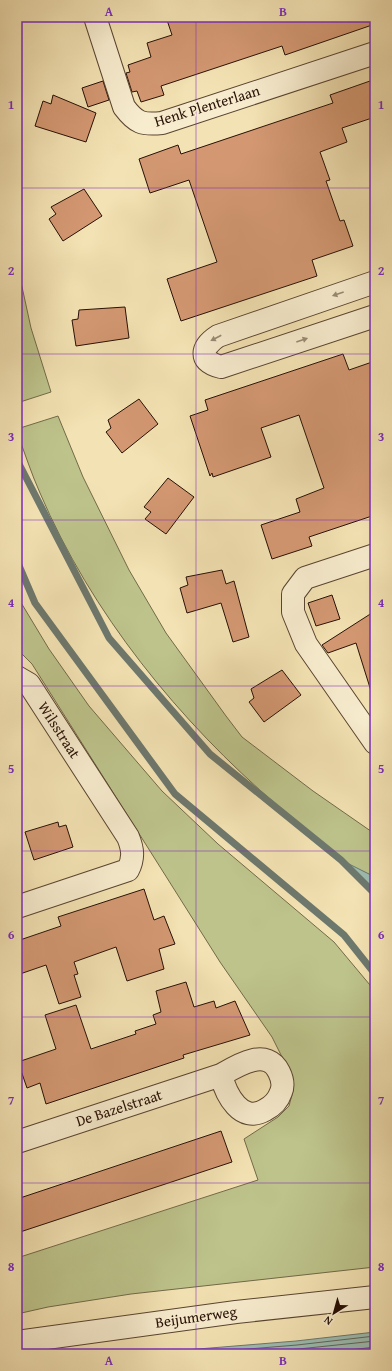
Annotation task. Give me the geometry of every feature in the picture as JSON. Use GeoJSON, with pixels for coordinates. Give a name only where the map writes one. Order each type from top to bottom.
{"type":"FeatureCollection","features":[{"type":"Feature","properties":{"kind":"street","name":"Henk Plenterlaan"},"geometry":{"type":"LineString","coordinates":[[96,22],[124,107],[133,119],[147,124],[162,123],[375,52]]}},
{"type":"Feature","properties":{"kind":"street"},"geometry":{"type":"LineString","coordinates":[[375,282],[218,336],[209,342],[205,348],[205,356],[210,364],[221,367],[375,316]]}},
{"type":"Feature","properties":{"kind":"street"},"geometry":{"type":"LineString","coordinates":[[375,555],[305,578],[292,594],[293,612],[306,644],[375,743]]}},
{"type":"Feature","properties":{"kind":"street","name":"Wilsstraat"},"geometry":{"type":"LineString","coordinates":[[17,677],[29,684],[128,837],[133,850],[131,864],[128,870],[17,907]]}},
{"type":"Feature","properties":{"kind":"street","name":"De Bazelstraat"},"geometry":{"type":"LineString","coordinates":[[17,1142],[221,1075]]}},
{"type":"Feature","properties":{"kind":"street","name":"Beijumerweg"},"geometry":{"type":"LineString","coordinates":[[17,1342],[236,1312],[375,1297]]}},
{"type":"Feature","properties":{"kind":"green space"},"geometry":{"type":"Polygon","coordinates":[[[17,264],[31,328],[51,392],[17,403],[17,264]]]}},
{"type":"Feature","properties":{"kind":"green space"},"geometry":{"type":"Polygon","coordinates":[[[58,416],[83,477],[129,570],[166,633],[242,737],[313,791],[375,834],[375,877],[344,862],[332,853],[241,773],[206,738],[173,701],[141,663],[112,622],[85,581],[61,537],[37,486],[17,433],[17,429],[58,416]]]}},
{"type":"Feature","properties":{"kind":"green space"},"geometry":{"type":"Polygon","coordinates":[[[17,596],[49,649],[89,706],[162,791],[218,844],[334,942],[375,991],[375,1267],[131,1294],[48,1307],[17,1314],[17,1258],[258,1180],[244,1139],[278,1117],[289,1106],[293,1091],[293,1079],[272,1037],[220,962],[32,664],[22,654],[17,654],[17,596]]]}},
{"type":"Feature","properties":{"kind":"water"},"geometry":{"type":"Polygon","coordinates":[[[341,860],[375,877],[375,894],[341,860]]]}},
{"type":"Feature","properties":{"kind":"water"},"geometry":{"type":"Polygon","coordinates":[[[375,1332],[375,1354],[137,1354],[296,1341],[375,1332]]]}},
{"type":"Feature","properties":{"kind":"building"},"geometry":{"type":"Polygon","coordinates":[[[166,17],[375,17],[375,24],[285,55],[282,46],[161,86],[164,95],[141,102],[137,91],[132,92],[126,73],[130,72],[128,65],[151,57],[147,43],[172,35],[166,17]]]}},
{"type":"Feature","properties":{"kind":"building"},"geometry":{"type":"Polygon","coordinates":[[[103,81],[109,100],[88,107],[82,88],[103,81]]]}},
{"type":"Feature","properties":{"kind":"building"},"geometry":{"type":"Polygon","coordinates":[[[370,81],[375,97],[375,117],[342,128],[347,142],[320,152],[330,180],[326,181],[340,221],[344,220],[353,246],[312,260],[317,276],[181,321],[167,279],[217,262],[189,180],[150,193],[139,159],[178,145],[181,154],[333,103],[330,95],[370,81]]]}},
{"type":"Feature","properties":{"kind":"building"},"geometry":{"type":"Polygon","coordinates":[[[53,95],[96,113],[86,142],[35,126],[43,101],[51,104],[53,95]]]}},
{"type":"Feature","properties":{"kind":"building"},"geometry":{"type":"Polygon","coordinates":[[[84,189],[102,216],[63,241],[49,219],[56,214],[51,207],[84,189]]]}},
{"type":"Feature","properties":{"kind":"building"},"geometry":{"type":"Polygon","coordinates":[[[125,307],[129,338],[76,346],[72,320],[78,319],[79,310],[125,307]]]}},
{"type":"Feature","properties":{"kind":"building"},"geometry":{"type":"Polygon","coordinates":[[[343,354],[349,370],[375,361],[375,515],[309,537],[312,546],[272,559],[261,525],[300,512],[296,499],[324,488],[299,415],[261,428],[271,457],[213,477],[212,473],[210,476],[190,416],[208,410],[205,400],[343,354]]]}},
{"type":"Feature","properties":{"kind":"building"},"geometry":{"type":"Polygon","coordinates":[[[139,399],[158,424],[122,453],[106,432],[111,428],[108,420],[139,399]]]}},
{"type":"Feature","properties":{"kind":"building"},"geometry":{"type":"Polygon","coordinates":[[[168,478],[194,497],[166,534],[145,519],[151,512],[144,507],[168,478]]]}},
{"type":"Feature","properties":{"kind":"building"},"geometry":{"type":"Polygon","coordinates":[[[222,570],[226,584],[234,581],[249,637],[233,642],[221,603],[187,613],[180,588],[188,585],[186,577],[222,570]]]}},
{"type":"Feature","properties":{"kind":"building"},"geometry":{"type":"Polygon","coordinates":[[[332,595],[340,619],[316,626],[308,603],[332,595]]]}},
{"type":"Feature","properties":{"kind":"building"},"geometry":{"type":"Polygon","coordinates":[[[375,611],[375,690],[371,691],[356,643],[328,653],[322,645],[375,611]]]}},
{"type":"Feature","properties":{"kind":"building"},"geometry":{"type":"Polygon","coordinates":[[[282,670],[301,695],[264,722],[249,702],[254,698],[251,689],[282,670]]]}},
{"type":"Feature","properties":{"kind":"building"},"geometry":{"type":"Polygon","coordinates":[[[58,822],[59,827],[66,825],[73,847],[34,860],[25,832],[58,822]]]}},
{"type":"Feature","properties":{"kind":"building"},"geometry":{"type":"Polygon","coordinates":[[[144,889],[154,920],[164,916],[175,944],[159,949],[164,969],[127,981],[116,947],[74,962],[78,974],[74,975],[81,997],[59,1004],[46,965],[17,975],[17,941],[61,926],[58,917],[144,889]]]}},
{"type":"Feature","properties":{"kind":"building"},"geometry":{"type":"Polygon","coordinates":[[[186,982],[194,1007],[214,1001],[216,1008],[235,1001],[250,1035],[183,1055],[184,1058],[46,1104],[40,1083],[27,1088],[18,1062],[56,1049],[45,1015],[76,1005],[91,1049],[136,1034],[135,1031],[156,1024],[153,1015],[161,1012],[156,991],[186,982]]]}},
{"type":"Feature","properties":{"kind":"building"},"geometry":{"type":"Polygon","coordinates":[[[221,1131],[232,1162],[17,1233],[17,1199],[221,1131]]]}},
{"type":"Feature","properties":{"kind":"waterway"},"geometry":{"type":"LineString","coordinates":[[17,460],[109,638],[210,754],[341,860],[375,894]]}},
{"type":"Feature","properties":{"kind":"waterway"},"geometry":{"type":"LineString","coordinates":[[17,561],[35,603],[175,794],[344,935],[375,974]]}}]}
